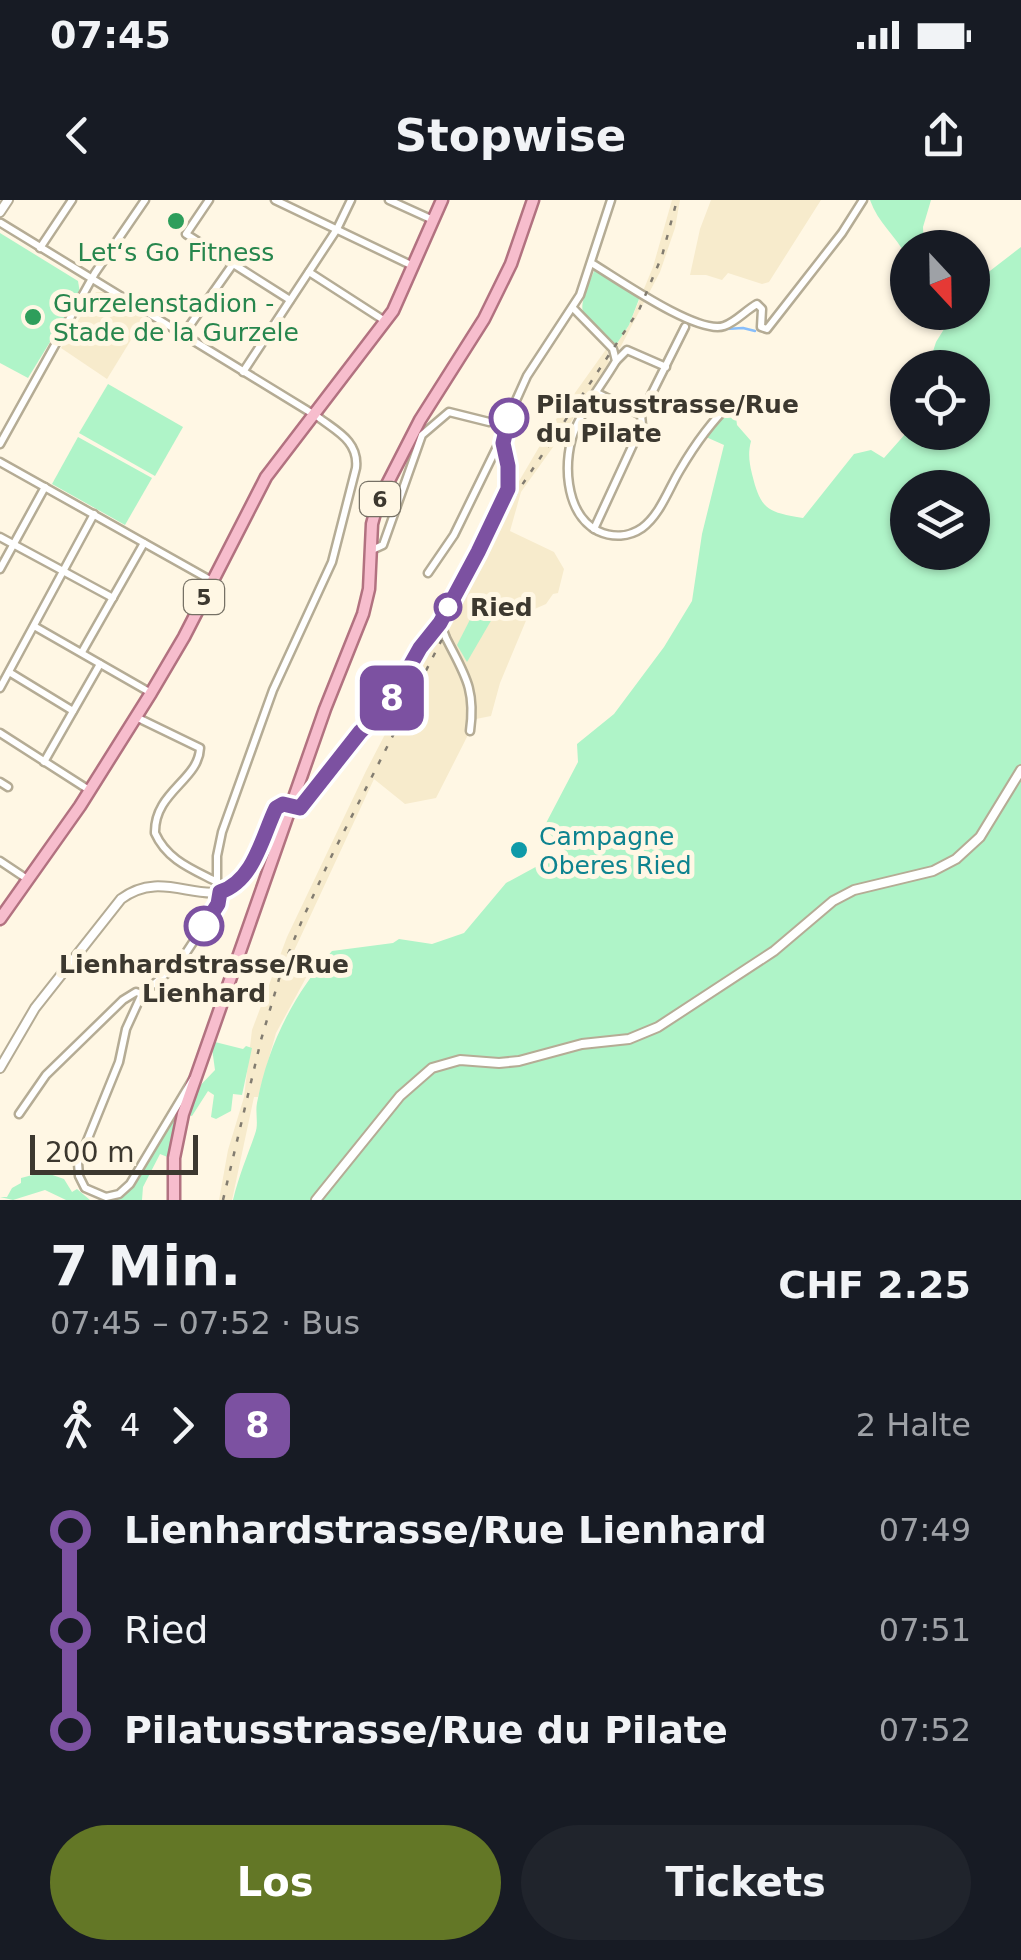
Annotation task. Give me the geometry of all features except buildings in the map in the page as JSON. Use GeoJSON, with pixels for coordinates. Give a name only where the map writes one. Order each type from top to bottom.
{"type":"FeatureCollection","features":[{"type":"Feature","properties":{"kind":"main road","name":"5"},"geometry":{"type":"LineString","coordinates":[[0,919],[90,790],[151,693],[258,490],[386,322],[442,200]]}},
{"type":"Feature","properties":{"kind":"main road","name":"6"},"geometry":{"type":"LineString","coordinates":[[174,1200],[176,1144],[196,1078],[362,614],[374,517],[382,494],[432,401],[485,317],[510,264],[533,200]]}},
{"type":"Feature","properties":{"kind":"street"},"geometry":{"type":"LineString","coordinates":[[8,200],[0,214],[0,224],[314,415],[352,445],[356,468],[332,562],[273,690],[222,832],[218,904],[180,962],[142,994],[79,1158],[78,1176],[85,1188],[106,1197],[127,1188],[184,1089],[196,1078]]}},
{"type":"Feature","properties":{"kind":"street"},"geometry":{"type":"LineString","coordinates":[[40,248],[72,200]]}},
{"type":"Feature","properties":{"kind":"street"},"geometry":{"type":"LineString","coordinates":[[0,444],[93,279],[145,200]]}},
{"type":"Feature","properties":{"kind":"street"},"geometry":{"type":"LineString","coordinates":[[209,200],[186,234],[290,300]]}},
{"type":"Feature","properties":{"kind":"street"},"geometry":{"type":"LineString","coordinates":[[275,200],[414,266]]}},
{"type":"Feature","properties":{"kind":"street"},"geometry":{"type":"LineString","coordinates":[[243,372],[338,229],[351,200]]}},
{"type":"Feature","properties":{"kind":"street"},"geometry":{"type":"LineString","coordinates":[[389,200],[434,220]]}},
{"type":"Feature","properties":{"kind":"street"},"geometry":{"type":"LineString","coordinates":[[0,1068],[35,1008],[120,899],[154,884],[218,892],[235,885],[245,874],[276,808],[283,804],[300,808],[360,732],[384,710],[420,648],[444,632],[506,496],[508,466],[503,443],[509,416],[532,366],[573,308],[593,264],[611,200]]}},
{"type":"Feature","properties":{"kind":"street"},"geometry":{"type":"LineString","coordinates":[[593,264],[688,321],[706,327],[725,326],[760,305],[760,327],[767,328],[863,200]]}},
{"type":"Feature","properties":{"kind":"street"},"geometry":{"type":"LineString","coordinates":[[183,335],[233,264]]}},
{"type":"Feature","properties":{"kind":"street"},"geometry":{"type":"LineString","coordinates":[[309,272],[386,322]]}},
{"type":"Feature","properties":{"kind":"street"},"geometry":{"type":"LineString","coordinates":[[573,308],[613,348],[616,362]]}},
{"type":"Feature","properties":{"kind":"street"},"geometry":{"type":"LineString","coordinates":[[594,529],[642,425],[641,416],[685,327]]}},
{"type":"Feature","properties":{"kind":"street"},"geometry":{"type":"LineString","coordinates":[[613,348],[666,367]]}},
{"type":"Feature","properties":{"kind":"street"},"geometry":{"type":"LineString","coordinates":[[627,350],[576,428],[568,458],[576,509],[594,529],[623,536],[648,523],[691,451],[731,403]]}},
{"type":"Feature","properties":{"kind":"street"},"geometry":{"type":"LineString","coordinates":[[598,392],[641,416]]}},
{"type":"Feature","properties":{"kind":"street"},"geometry":{"type":"LineString","coordinates":[[371,550],[384,545],[426,430],[449,412],[490,422],[509,416]]}},
{"type":"Feature","properties":{"kind":"street"},"geometry":{"type":"LineString","coordinates":[[428,574],[454,535],[497,447],[503,443]]}},
{"type":"Feature","properties":{"kind":"street"},"geometry":{"type":"LineString","coordinates":[[0,462],[212,581]]}},
{"type":"Feature","properties":{"kind":"street"},"geometry":{"type":"LineString","coordinates":[[0,569],[45,487]]}},
{"type":"Feature","properties":{"kind":"street"},"geometry":{"type":"LineString","coordinates":[[0,688],[94,514]]}},
{"type":"Feature","properties":{"kind":"street"},"geometry":{"type":"LineString","coordinates":[[0,537],[113,598]]}},
{"type":"Feature","properties":{"kind":"street"},"geometry":{"type":"LineString","coordinates":[[82,652],[144,543]]}},
{"type":"Feature","properties":{"kind":"street"},"geometry":{"type":"LineString","coordinates":[[34,626],[151,693]]}},
{"type":"Feature","properties":{"kind":"street"},"geometry":{"type":"LineString","coordinates":[[444,632],[467,676],[470,731]]}},
{"type":"Feature","properties":{"kind":"street"},"geometry":{"type":"LineString","coordinates":[[44,762],[100,664]]}},
{"type":"Feature","properties":{"kind":"street"},"geometry":{"type":"LineString","coordinates":[[8,672],[72,711]]}},
{"type":"Feature","properties":{"kind":"street"},"geometry":{"type":"LineString","coordinates":[[136,717],[165,734],[198,746],[200,756],[196,765],[158,810],[155,833],[167,853],[217,882]]}},
{"type":"Feature","properties":{"kind":"street"},"geometry":{"type":"LineString","coordinates":[[0,733],[90,790]]}},
{"type":"Feature","properties":{"kind":"street"},"geometry":{"type":"LineString","coordinates":[[316,1200],[400,1096],[432,1068],[460,1060],[518,1061],[582,1044],[629,1040],[645,1033],[774,951],[832,901],[867,886],[934,870],[956,859],[980,837],[1021,770]]}},
{"type":"Feature","properties":{"kind":"street"},"geometry":{"type":"LineString","coordinates":[[0,861],[27,878]]}},
{"type":"Feature","properties":{"kind":"street"},"geometry":{"type":"LineString","coordinates":[[19,1114],[59,1062],[123,1000],[136,992],[142,994]]}},
{"type":"Feature","properties":{"kind":"shaded area"},"geometry":{"type":"Polygon","coordinates":[[[672,200],[680,200],[660,272],[620,348],[616,345],[629,325],[653,267],[672,200]]]}},
{"type":"Feature","properties":{"kind":"shaded area"},"geometry":{"type":"Polygon","coordinates":[[[711,200],[821,200],[769,282],[762,284],[728,273],[722,280],[690,275],[711,200]]]}},
{"type":"Feature","properties":{"kind":"shaded area"},"geometry":{"type":"Polygon","coordinates":[[[96,292],[105,292],[145,317],[107,379],[61,348],[96,292]]]}},
{"type":"Feature","properties":{"kind":"shaded area"},"geometry":{"type":"Polygon","coordinates":[[[607,348],[609,363],[605,374],[521,492],[510,531],[554,552],[564,569],[558,593],[530,611],[500,683],[491,716],[471,720],[470,731],[436,798],[405,804],[374,779],[287,966],[308,974],[276,1033],[258,1097],[254,1097],[232,1200],[219,1200],[228,1150],[244,1097],[252,1030],[287,937],[366,771],[494,524],[552,425],[607,348]]]}},
{"type":"Feature","properties":{"kind":"green space"},"geometry":{"type":"Polygon","coordinates":[[[870,200],[931,200],[923,230],[890,232],[870,200]]]}},
{"type":"Feature","properties":{"kind":"green space","name":"Gurzelenstadion - Stade de la Gurzele"},"geometry":{"type":"Polygon","coordinates":[[[0,233],[78,281],[80,293],[28,378],[0,363],[0,233]]]}},
{"type":"Feature","properties":{"kind":"green space"},"geometry":{"type":"Polygon","coordinates":[[[1021,247],[1021,1200],[233,1200],[256,1130],[257,1103],[275,1041],[305,985],[332,951],[399,939],[432,944],[464,933],[506,883],[565,851],[544,827],[578,762],[577,744],[614,714],[664,647],[692,601],[702,534],[724,445],[706,437],[726,414],[736,417],[737,425],[751,441],[750,465],[763,502],[773,511],[803,518],[854,454],[871,450],[884,458],[891,450],[990,450],[990,350],[933,350],[943,330],[990,330],[990,271],[1021,247]]]}},
{"type":"Feature","properties":{"kind":"green space"},"geometry":{"type":"Polygon","coordinates":[[[595,269],[641,294],[616,345],[583,313],[584,297],[595,269]]]}},
{"type":"Feature","properties":{"kind":"green space"},"geometry":{"type":"Polygon","coordinates":[[[108,384],[183,427],[155,476],[79,433],[108,384]]]}},
{"type":"Feature","properties":{"kind":"green space"},"geometry":{"type":"Polygon","coordinates":[[[78,437],[152,478],[125,525],[52,484],[78,437]]]}},
{"type":"Feature","properties":{"kind":"green space"},"geometry":{"type":"Polygon","coordinates":[[[479,602],[490,610],[492,619],[467,662],[457,645],[479,602]]]}},
{"type":"Feature","properties":{"kind":"green space"},"geometry":{"type":"Polygon","coordinates":[[[211,1041],[252,1048],[242,1095],[233,1094],[231,1111],[216,1119],[211,1117],[214,1095],[208,1091],[192,1116],[188,1115],[193,1093],[215,1070],[211,1041]]]}},
{"type":"Feature","properties":{"kind":"green space"},"geometry":{"type":"Polygon","coordinates":[[[180,1100],[170,1158],[160,1154],[143,1187],[142,1200],[106,1200],[120,1196],[180,1100]]]}},
{"type":"Feature","properties":{"kind":"green space"},"geometry":{"type":"Polygon","coordinates":[[[44,1172],[64,1179],[72,1192],[77,1189],[90,1200],[66,1200],[45,1190],[13,1200],[0,1197],[7,1197],[21,1178],[44,1172]]]}},
{"type":"Feature","properties":{"kind":"waterway"},"geometry":{"type":"LineString","coordinates":[[726,329],[755,331]]}},
{"type":"Feature","properties":{"kind":"railway"},"geometry":{"type":"LineString","coordinates":[[223,1200],[261,1040],[282,969],[303,918],[516,494],[639,310],[662,256],[677,200]]}},
{"type":"Feature","properties":{"kind":"bus line","name":"8"},"geometry":{"type":"LineString","coordinates":[[204,926],[218,904],[220,892],[235,885],[245,874],[276,808],[283,804],[300,808],[360,732],[388,705],[420,648],[440,623],[506,496],[508,466],[503,443],[509,418]]}},
{"type":"Feature","properties":{"kind":"place","name":"Let‘s Go Fitness"},"geometry":{"type":"Point","coordinates":[176,221]}},
{"type":"Feature","properties":{"kind":"place","name":"Gurzelenstadion - Stade de la Gurzele"},"geometry":{"type":"Point","coordinates":[33,317]}},
{"type":"Feature","properties":{"kind":"place","name":"Pilatusstrasse/Rue du Pilate"},"geometry":{"type":"Point","coordinates":[509,418]}},
{"type":"Feature","properties":{"kind":"place","name":"Ried"},"geometry":{"type":"Point","coordinates":[448,607]}},
{"type":"Feature","properties":{"kind":"place","name":"Campagne Oberes Ried"},"geometry":{"type":"Point","coordinates":[519,850]}},
{"type":"Feature","properties":{"kind":"place","name":"Lienhardstrasse/Rue Lienhard"},"geometry":{"type":"Point","coordinates":[204,926]}}]}
